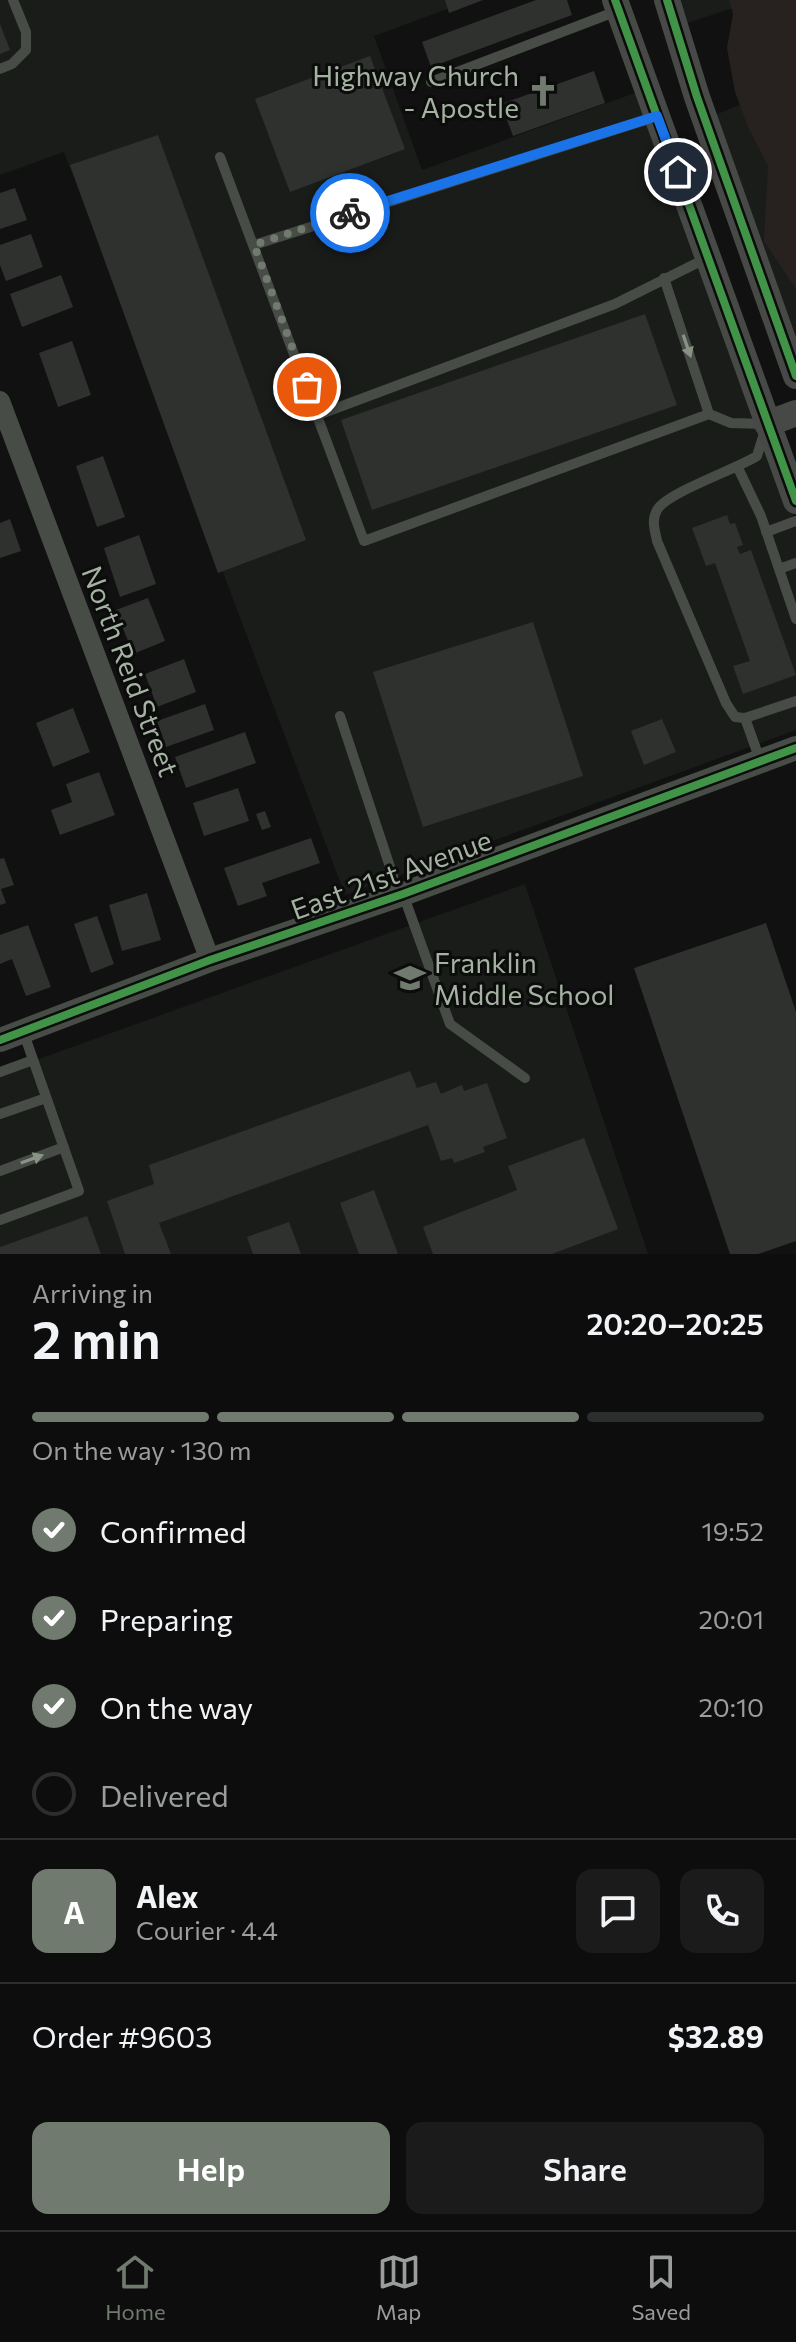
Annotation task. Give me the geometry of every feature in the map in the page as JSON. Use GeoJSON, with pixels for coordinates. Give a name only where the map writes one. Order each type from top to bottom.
{"type":"FeatureCollection","features":[{"type":"Feature","properties":{"kind":"main road"},"geometry":{"type":"LineString","coordinates":[[667,0],[697,97],[796,376]]}},
{"type":"Feature","properties":{"kind":"main road"},"geometry":{"type":"LineString","coordinates":[[617,5],[796,501]]}},
{"type":"Feature","properties":{"kind":"main road"},"geometry":{"type":"LineString","coordinates":[[767,424],[796,413]]}},
{"type":"Feature","properties":{"kind":"street","name":"North Reid Street"},"geometry":{"type":"LineString","coordinates":[[0,401],[210,960]]}},
{"type":"Feature","properties":{"kind":"street","name":"East 21st Avenue"},"geometry":{"type":"LineString","coordinates":[[11,1035],[210,960],[402,895],[796,748]]}},
{"type":"Feature","properties":{"kind":"lane"},"geometry":{"type":"LineString","coordinates":[[0,69],[12,64],[26,50],[26,32],[13,0]]}},
{"type":"Feature","properties":{"kind":"lane"},"geometry":{"type":"LineString","coordinates":[[431,82],[617,5]]}},
{"type":"Feature","properties":{"kind":"lane"},"geometry":{"type":"LineString","coordinates":[[254,245],[657,116]]}},
{"type":"Feature","properties":{"kind":"lane"},"geometry":{"type":"LineString","coordinates":[[220,157],[364,541],[709,414],[731,423],[767,424],[757,456],[738,468],[683,491],[658,507],[653,522],[657,541],[726,703],[735,717],[745,718],[796,701]]}},
{"type":"Feature","properties":{"kind":"lane"},"geometry":{"type":"LineString","coordinates":[[318,415],[615,304],[709,257]]}},
{"type":"Feature","properties":{"kind":"lane"},"geometry":{"type":"LineString","coordinates":[[664,278],[709,414]]}},
{"type":"Feature","properties":{"kind":"lane"},"geometry":{"type":"LineString","coordinates":[[738,468],[766,532],[796,619]]}},
{"type":"Feature","properties":{"kind":"lane"},"geometry":{"type":"LineString","coordinates":[[766,532],[796,521]]}},
{"type":"Feature","properties":{"kind":"lane"},"geometry":{"type":"LineString","coordinates":[[779,569],[796,563]]}},
{"type":"Feature","properties":{"kind":"lane"},"geometry":{"type":"LineString","coordinates":[[340,716],[450,1024],[525,1078]]}},
{"type":"Feature","properties":{"kind":"lane"},"geometry":{"type":"LineString","coordinates":[[745,718],[760,760]]}},
{"type":"Feature","properties":{"kind":"lane"},"geometry":{"type":"LineString","coordinates":[[0,1220],[79,1191],[33,1060],[11,1035]]}},
{"type":"Feature","properties":{"kind":"lane"},"geometry":{"type":"LineString","coordinates":[[0,1072],[33,1060]]}},
{"type":"Feature","properties":{"kind":"lane"},"geometry":{"type":"LineString","coordinates":[[0,1114],[46,1098]]}},
{"type":"Feature","properties":{"kind":"lane"},"geometry":{"type":"LineString","coordinates":[[0,1171],[64,1147]]}},
{"type":"Feature","properties":{"kind":"shaded area"},"geometry":{"type":"Polygon","coordinates":[[[0,0],[472,0],[374,36],[422,170],[643,90],[760,410],[796,523],[796,730],[345,895],[64,152],[0,175],[0,0]]]}},
{"type":"Feature","properties":{"kind":"shaded area"},"geometry":{"type":"Polygon","coordinates":[[[664,0],[758,0],[672,28],[664,0]]]}},
{"type":"Feature","properties":{"kind":"shaded area"},"geometry":{"type":"Polygon","coordinates":[[[729,0],[796,0],[796,289],[764,241],[768,166],[735,92],[727,48],[733,14],[729,0]]]}},
{"type":"Feature","properties":{"kind":"shaded area"},"geometry":{"type":"Polygon","coordinates":[[[796,83],[796,367],[707,118],[796,83]]]}},
{"type":"Feature","properties":{"kind":"shaded area","name":"Franklin Middle School"},"geometry":{"type":"Polygon","coordinates":[[[525,884],[648,1254],[0,1254],[0,1073],[525,884]]]}},
{"type":"Feature","properties":{"kind":"building"},"geometry":{"type":"Polygon","coordinates":[[[445,0],[483,0],[449,13],[445,0]]]}},
{"type":"Feature","properties":{"kind":"building"},"geometry":{"type":"Polygon","coordinates":[[[536,0],[567,0],[572,15],[431,67],[422,42],[536,0]]]}},
{"type":"Feature","properties":{"kind":"building"},"geometry":{"type":"Polygon","coordinates":[[[0,24],[10,50],[0,54],[0,24]]]}},
{"type":"Feature","properties":{"kind":"building"},"geometry":{"type":"Polygon","coordinates":[[[370,56],[405,149],[290,192],[255,99],[370,56]]]}},
{"type":"Feature","properties":{"kind":"building"},"geometry":{"type":"Polygon","coordinates":[[[594,71],[605,103],[513,136],[501,104],[594,71]]]}},
{"type":"Feature","properties":{"kind":"building"},"geometry":{"type":"Polygon","coordinates":[[[158,135],[306,540],[218,573],[70,165],[158,135]]]}},
{"type":"Feature","properties":{"kind":"building"},"geometry":{"type":"Polygon","coordinates":[[[15,188],[27,220],[0,229],[0,193],[15,188]]]}},
{"type":"Feature","properties":{"kind":"building"},"geometry":{"type":"Polygon","coordinates":[[[31,234],[43,267],[6,281],[0,265],[0,245],[31,234]]]}},
{"type":"Feature","properties":{"kind":"building"},"geometry":{"type":"Polygon","coordinates":[[[61,275],[73,307],[22,327],[10,294],[61,275]]]}},
{"type":"Feature","properties":{"kind":"building"},"geometry":{"type":"Polygon","coordinates":[[[645,314],[677,405],[372,510],[341,420],[645,314]]]}},
{"type":"Feature","properties":{"kind":"building"},"geometry":{"type":"Polygon","coordinates":[[[72,341],[91,395],[58,407],[39,353],[72,341]]]}},
{"type":"Feature","properties":{"kind":"building"},"geometry":{"type":"Polygon","coordinates":[[[103,456],[125,517],[97,527],[76,466],[103,456]]]}},
{"type":"Feature","properties":{"kind":"building"},"geometry":{"type":"Polygon","coordinates":[[[727,515],[730,524],[735,523],[743,545],[737,547],[740,554],[751,550],[796,675],[743,694],[733,666],[750,661],[715,563],[706,566],[692,528],[727,515]]]}},
{"type":"Feature","properties":{"kind":"building"},"geometry":{"type":"Polygon","coordinates":[[[10,519],[21,551],[0,558],[0,523],[10,519]]]}},
{"type":"Feature","properties":{"kind":"building"},"geometry":{"type":"Polygon","coordinates":[[[139,535],[156,584],[120,597],[104,548],[139,535]]]}},
{"type":"Feature","properties":{"kind":"building"},"geometry":{"type":"Polygon","coordinates":[[[148,598],[165,641],[133,654],[116,610],[148,598]]]}},
{"type":"Feature","properties":{"kind":"building"},"geometry":{"type":"Polygon","coordinates":[[[533,622],[583,776],[423,827],[373,672],[533,622]]]}},
{"type":"Feature","properties":{"kind":"building"},"geometry":{"type":"Polygon","coordinates":[[[184,659],[196,692],[157,707],[145,674],[184,659]]]}},
{"type":"Feature","properties":{"kind":"building"},"geometry":{"type":"Polygon","coordinates":[[[205,704],[214,730],[166,747],[157,721],[205,704]]]}},
{"type":"Feature","properties":{"kind":"building"},"geometry":{"type":"Polygon","coordinates":[[[73,708],[90,752],[53,767],[36,723],[73,708]]]}},
{"type":"Feature","properties":{"kind":"building"},"geometry":{"type":"Polygon","coordinates":[[[662,719],[676,752],[644,765],[631,731],[662,719]]]}},
{"type":"Feature","properties":{"kind":"building"},"geometry":{"type":"Polygon","coordinates":[[[245,732],[256,763],[186,788],[175,757],[245,732]]]}},
{"type":"Feature","properties":{"kind":"building"},"geometry":{"type":"Polygon","coordinates":[[[99,772],[115,815],[60,835],[51,810],[72,802],[66,784],[99,772]]]}},
{"type":"Feature","properties":{"kind":"building"},"geometry":{"type":"Polygon","coordinates":[[[238,788],[249,821],[204,836],[193,803],[238,788]]]}},
{"type":"Feature","properties":{"kind":"building"},"geometry":{"type":"Polygon","coordinates":[[[265,811],[271,827],[262,830],[256,814],[265,811]]]}},
{"type":"Feature","properties":{"kind":"building"},"geometry":{"type":"Polygon","coordinates":[[[311,838],[320,863],[262,883],[267,896],[238,906],[224,868],[311,838]]]}},
{"type":"Feature","properties":{"kind":"building"},"geometry":{"type":"Polygon","coordinates":[[[4,858],[14,885],[1,889],[6,903],[0,905],[0,859],[4,858]]]}},
{"type":"Feature","properties":{"kind":"building"},"geometry":{"type":"Polygon","coordinates":[[[147,893],[161,940],[122,951],[109,905],[147,893]]]}},
{"type":"Feature","properties":{"kind":"building"},"geometry":{"type":"Polygon","coordinates":[[[97,916],[114,964],[91,973],[74,924],[97,916]]]}},
{"type":"Feature","properties":{"kind":"building"},"geometry":{"type":"Polygon","coordinates":[[[766,923],[796,1012],[796,1241],[758,1254],[730,1254],[634,968],[766,923]]]}},
{"type":"Feature","properties":{"kind":"building"},"geometry":{"type":"Polygon","coordinates":[[[28,925],[51,987],[26,996],[12,959],[0,964],[0,935],[28,925]]]}},
{"type":"Feature","properties":{"kind":"building"},"geometry":{"type":"Polygon","coordinates":[[[410,1071],[417,1088],[436,1082],[441,1094],[462,1085],[464,1091],[487,1083],[507,1138],[483,1147],[485,1152],[454,1163],[452,1158],[441,1161],[428,1125],[159,1223],[171,1254],[125,1254],[107,1201],[154,1184],[149,1165],[410,1071]]]}},
{"type":"Feature","properties":{"kind":"building"},"geometry":{"type":"Polygon","coordinates":[[[584,1138],[618,1229],[552,1254],[433,1254],[423,1227],[517,1190],[508,1166],[584,1138]]]}},
{"type":"Feature","properties":{"kind":"building"},"geometry":{"type":"Polygon","coordinates":[[[374,1190],[398,1254],[359,1254],[340,1203],[374,1190]]]}},
{"type":"Feature","properties":{"kind":"building"},"geometry":{"type":"Polygon","coordinates":[[[87,1216],[101,1254],[0,1254],[0,1247],[87,1216]]]}},
{"type":"Feature","properties":{"kind":"building"},"geometry":{"type":"Polygon","coordinates":[[[289,1222],[301,1254],[253,1254],[247,1237],[289,1222]]]}},
{"type":"Feature","properties":{"kind":"cycle path"},"geometry":{"type":"LineString","coordinates":[[615,0],[796,501]]}},
{"type":"Feature","properties":{"kind":"cycle path"},"geometry":{"type":"LineString","coordinates":[[667,0],[697,97],[796,376]]}},
{"type":"Feature","properties":{"kind":"cycle path"},"geometry":{"type":"LineString","coordinates":[[0,1040],[210,960],[403,894],[796,748]]}},
{"type":"Feature","properties":{"kind":"way so far"},"geometry":{"type":"LineString","coordinates":[[307,387],[254,245],[350,213]]}},
{"type":"Feature","properties":{"kind":"place","name":"Highway Church - Apostle"},"geometry":{"type":"Point","coordinates":[543,91]}},
{"type":"Feature","properties":{"kind":"place","name":"Franklin Middle School"},"geometry":{"type":"Point","coordinates":[410,978]}},
{"type":"Feature","properties":{"kind":"route"},"geometry":{"type":"LineString","coordinates":[[350,213],[657,116],[678,172]]}}]}
